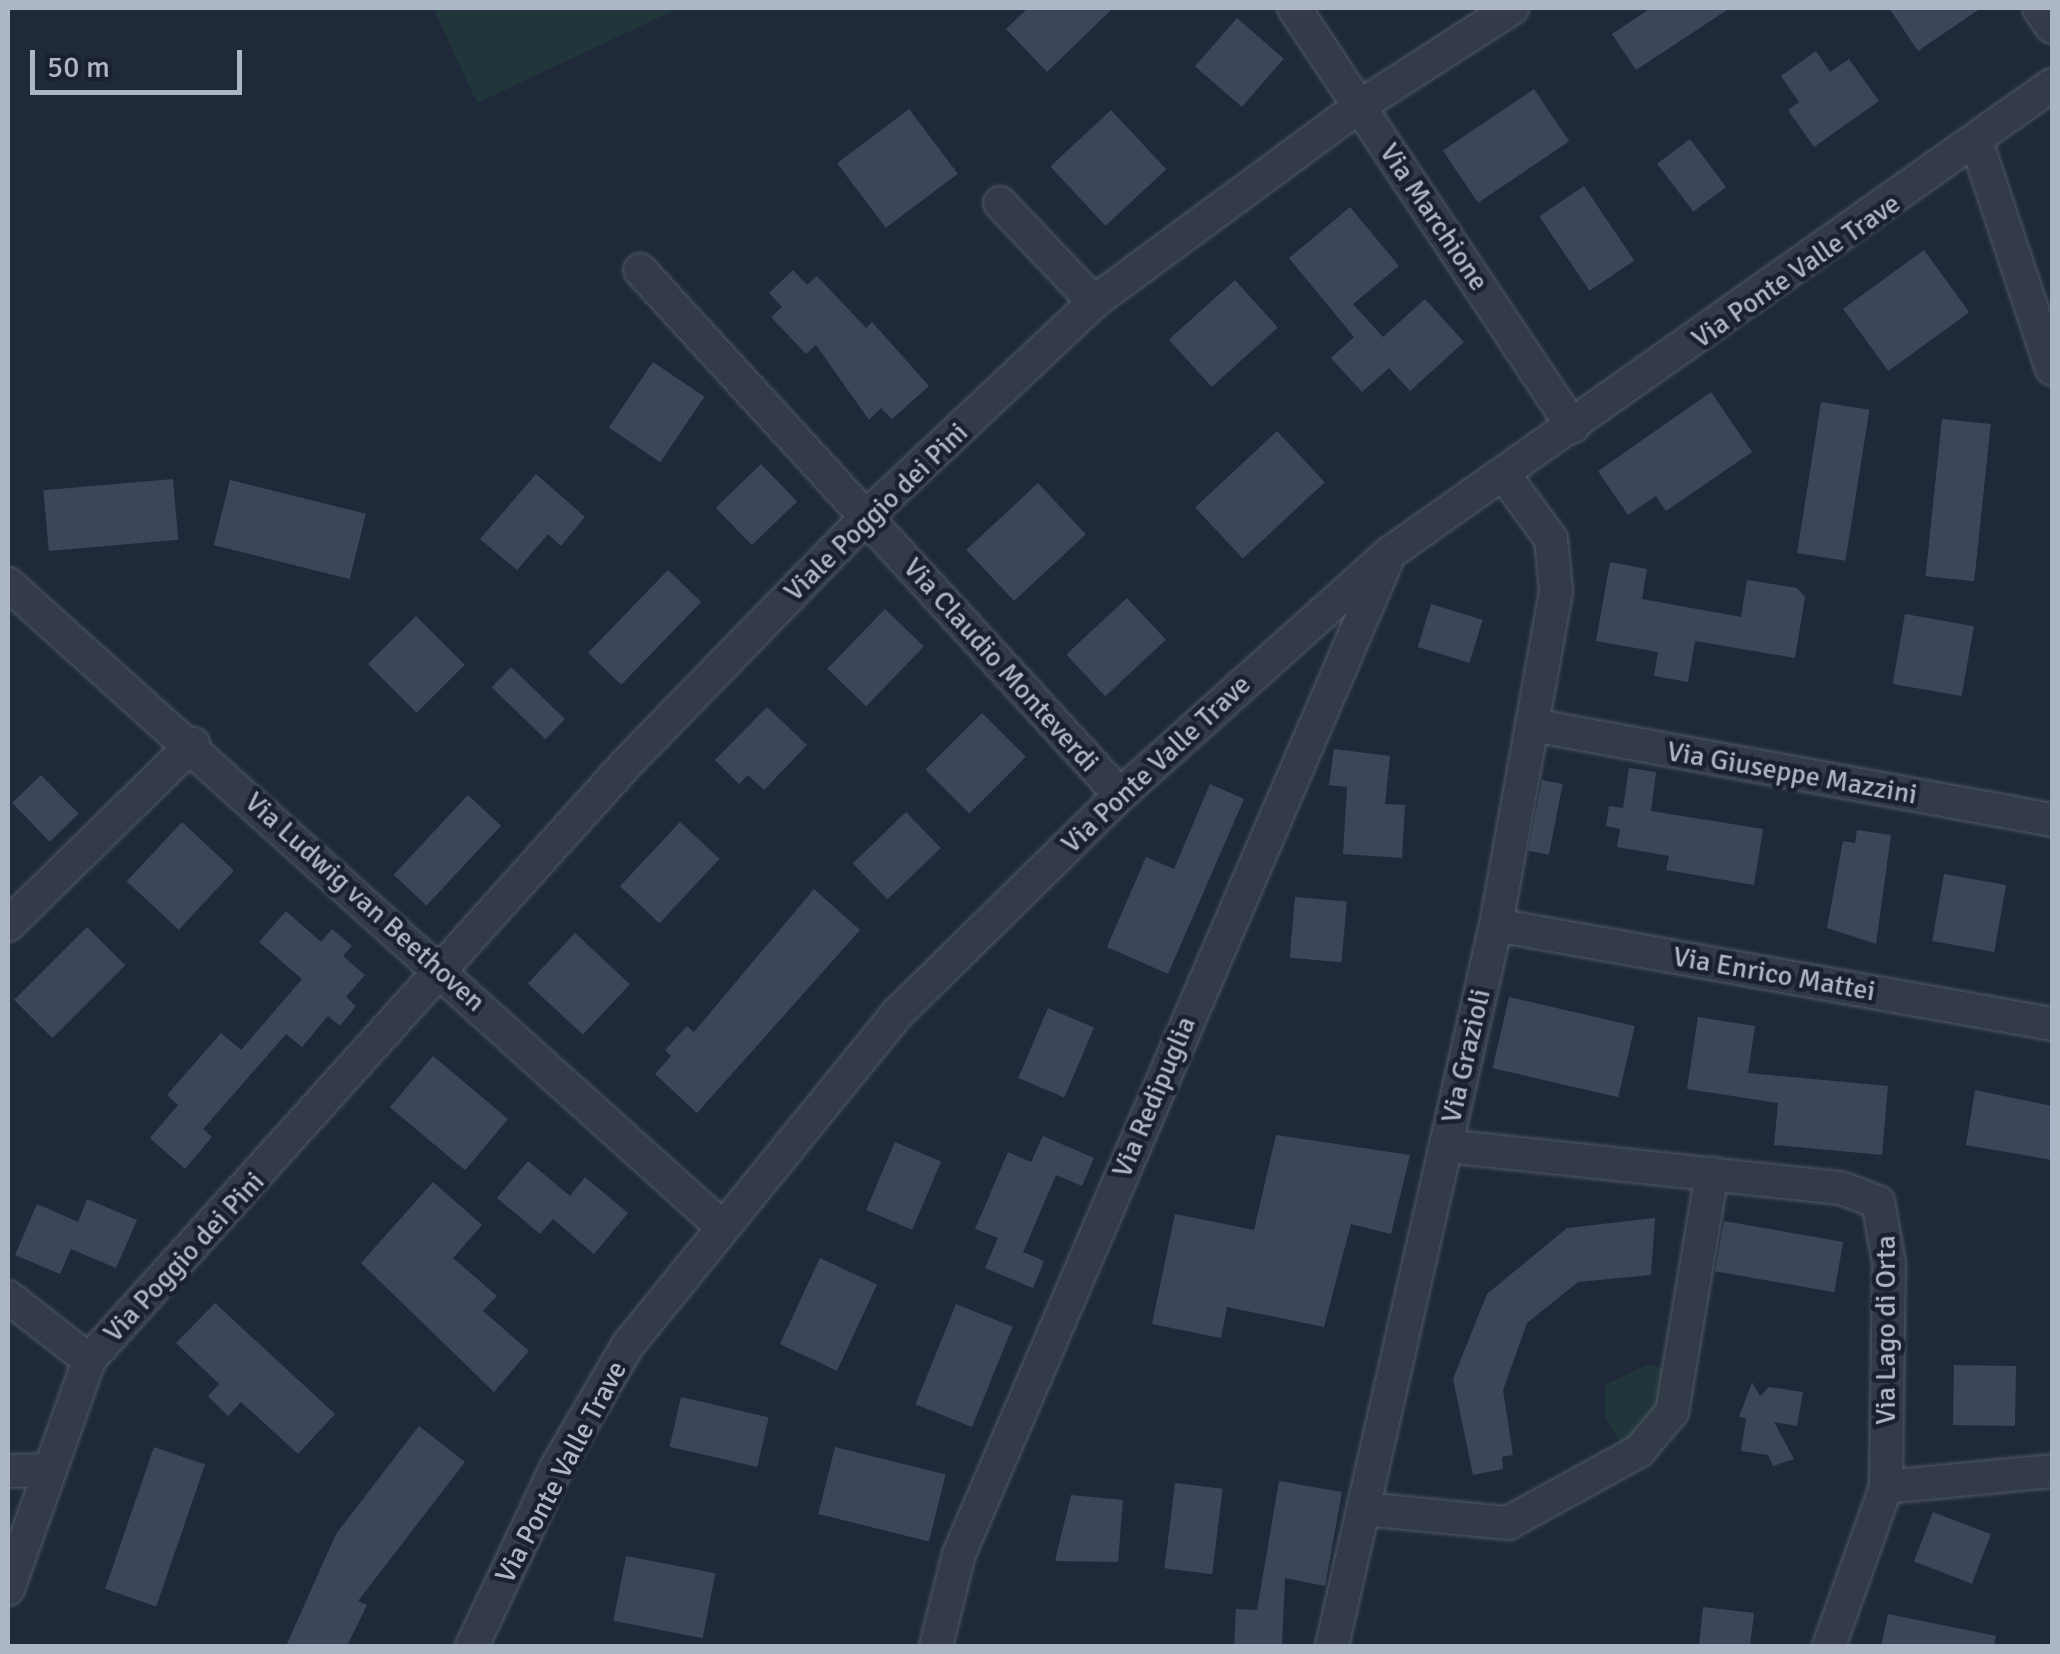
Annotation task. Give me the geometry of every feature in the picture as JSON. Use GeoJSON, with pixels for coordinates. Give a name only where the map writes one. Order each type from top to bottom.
{"type":"FeatureCollection","features":[{"type":"Feature","properties":{"kind":"street","name":"Via Marchione"},"geometry":{"type":"LineString","coordinates":[[1294,8],[1573,428]]}},
{"type":"Feature","properties":{"kind":"street","name":"Viale Poggio dei Pini"},"geometry":{"type":"LineString","coordinates":[[445,975],[629,761],[866,517],[1094,302],[1360,106],[1512,8]]}},
{"type":"Feature","properties":{"kind":"street"},"geometry":{"type":"LineString","coordinates":[[2039,8],[2052,28]]}},
{"type":"Feature","properties":{"kind":"street","name":"Via Ponte Valle Trave"},"geometry":{"type":"LineString","coordinates":[[472,1646],[610,1376],[719,1224],[899,1012],[1120,795],[1390,553],[1977,144],[2052,85]]}},
{"type":"Feature","properties":{"kind":"street"},"geometry":{"type":"LineString","coordinates":[[1977,144],[2052,369]]}},
{"type":"Feature","properties":{"kind":"street"},"geometry":{"type":"LineString","coordinates":[[1000,203],[1094,302]]}},
{"type":"Feature","properties":{"kind":"street","name":"Via Claudio Monteverdi"},"geometry":{"type":"LineString","coordinates":[[640,270],[1120,795]]}},
{"type":"Feature","properties":{"kind":"street"},"geometry":{"type":"LineString","coordinates":[[1504,475],[1551,539]]}},
{"type":"Feature","properties":{"kind":"street"},"geometry":{"type":"LineString","coordinates":[[1462,504],[1551,539]]}},
{"type":"Feature","properties":{"kind":"street","name":"Via Grazioli"},"geometry":{"type":"LineString","coordinates":[[1332,1646],[1496,925],[1556,591],[1551,539]]}},
{"type":"Feature","properties":{"kind":"street","name":"Via Redipuglia"},"geometry":{"type":"LineString","coordinates":[[936,1646],[959,1554],[1390,553]]}},
{"type":"Feature","properties":{"kind":"street","name":"Via Ludwig van Beethoven"},"geometry":{"type":"LineString","coordinates":[[8,584],[192,744],[719,1224]]}},
{"type":"Feature","properties":{"kind":"street","name":"Via Giuseppe Mazzini"},"geometry":{"type":"LineString","coordinates":[[1532,725],[2052,820]]}},
{"type":"Feature","properties":{"kind":"street"},"geometry":{"type":"LineString","coordinates":[[8,925],[192,744]]}},
{"type":"Feature","properties":{"kind":"street","name":"Via Enrico Mattei"},"geometry":{"type":"LineString","coordinates":[[1496,925],[2052,1024]]}},
{"type":"Feature","properties":{"kind":"street","name":"Via Poggio dei Pini"},"geometry":{"type":"LineString","coordinates":[[8,1589],[89,1360],[445,975]]}},
{"type":"Feature","properties":{"kind":"street","name":"Via Lago di Orta"},"geometry":{"type":"LineString","coordinates":[[1446,1146],[1842,1188],[1878,1202],[1890,1263],[1886,1486],[1829,1646]]}},
{"type":"Feature","properties":{"kind":"street"},"geometry":{"type":"LineString","coordinates":[[1364,1509],[1523,1520],[1640,1451],[1664,1425],[1677,1390],[1712,1173]]}},
{"type":"Feature","properties":{"kind":"street"},"geometry":{"type":"LineString","coordinates":[[8,1297],[89,1360]]}},
{"type":"Feature","properties":{"kind":"street"},"geometry":{"type":"LineString","coordinates":[[8,1471],[50,1470]]}},
{"type":"Feature","properties":{"kind":"street"},"geometry":{"type":"LineString","coordinates":[[1886,1486],[2052,1471]]}},
{"type":"Feature","properties":{"kind":"green space"},"geometry":{"type":"Polygon","coordinates":[[[433,8],[679,8],[477,103],[433,8]]]}},
{"type":"Feature","properties":{"kind":"green space"},"geometry":{"type":"Polygon","coordinates":[[[1646,1365],[1669,1368],[1653,1425],[1621,1445],[1605,1416],[1605,1385],[1646,1365]]]}},
{"type":"Feature","properties":{"kind":"building"},"geometry":{"type":"Polygon","coordinates":[[[1028,8],[1113,8],[1047,72],[1006,29],[1028,8]]]}},
{"type":"Feature","properties":{"kind":"building"},"geometry":{"type":"Polygon","coordinates":[[[1651,8],[1730,8],[1636,70],[1612,34],[1651,8]]]}},
{"type":"Feature","properties":{"kind":"building"},"geometry":{"type":"Polygon","coordinates":[[[1889,8],[1981,8],[1918,51],[1889,8]]]}},
{"type":"Feature","properties":{"kind":"building"},"geometry":{"type":"Polygon","coordinates":[[[1237,18],[1284,59],[1242,107],[1195,66],[1237,18]]]}},
{"type":"Feature","properties":{"kind":"building"},"geometry":{"type":"Polygon","coordinates":[[[1816,51],[1830,72],[1849,59],[1879,101],[1814,147],[1788,110],[1799,102],[1781,76],[1816,51]]]}},
{"type":"Feature","properties":{"kind":"building"},"geometry":{"type":"Polygon","coordinates":[[[1534,89],[1569,141],[1478,203],[1443,151],[1534,89]]]}},
{"type":"Feature","properties":{"kind":"building"},"geometry":{"type":"Polygon","coordinates":[[[909,109],[958,174],[886,228],[837,163],[909,109]]]}},
{"type":"Feature","properties":{"kind":"building"},"geometry":{"type":"Polygon","coordinates":[[[1111,110],[1166,169],[1106,226],[1050,167],[1111,110]]]}},
{"type":"Feature","properties":{"kind":"building"},"geometry":{"type":"Polygon","coordinates":[[[1690,139],[1726,187],[1693,212],[1657,164],[1690,139]]]}},
{"type":"Feature","properties":{"kind":"building"},"geometry":{"type":"Polygon","coordinates":[[[1584,186],[1634,261],[1590,291],[1539,216],[1584,186]]]}},
{"type":"Feature","properties":{"kind":"building"},"geometry":{"type":"Polygon","coordinates":[[[1350,207],[1399,266],[1353,304],[1383,337],[1425,299],[1464,342],[1410,391],[1389,368],[1362,392],[1331,358],[1354,337],[1289,258],[1350,207]]]}},
{"type":"Feature","properties":{"kind":"building"},"geometry":{"type":"Polygon","coordinates":[[[1924,250],[1969,312],[1888,371],[1843,309],[1924,250]]]}},
{"type":"Feature","properties":{"kind":"building"},"geometry":{"type":"Polygon","coordinates":[[[793,270],[807,285],[817,276],[866,328],[872,322],[929,386],[892,419],[881,408],[869,420],[816,345],[806,354],[771,317],[782,307],[769,293],[793,270]]]}},
{"type":"Feature","properties":{"kind":"building"},"geometry":{"type":"Polygon","coordinates":[[[1235,280],[1278,328],[1212,387],[1169,340],[1235,280]]]}},
{"type":"Feature","properties":{"kind":"building"},"geometry":{"type":"Polygon","coordinates":[[[653,362],[704,397],[660,462],[609,427],[653,362]]]}},
{"type":"Feature","properties":{"kind":"building"},"geometry":{"type":"Polygon","coordinates":[[[1711,392],[1752,452],[1666,511],[1656,496],[1628,515],[1598,471],[1711,392]]]}},
{"type":"Feature","properties":{"kind":"building"},"geometry":{"type":"Polygon","coordinates":[[[1821,402],[1869,410],[1845,561],[1797,553],[1821,402]]]}},
{"type":"Feature","properties":{"kind":"building"},"geometry":{"type":"Polygon","coordinates":[[[1942,419],[1991,424],[1974,581],[1925,576],[1942,419]]]}},
{"type":"Feature","properties":{"kind":"building"},"geometry":{"type":"Polygon","coordinates":[[[1277,431],[1325,482],[1243,559],[1195,507],[1277,431]]]}},
{"type":"Feature","properties":{"kind":"building"},"geometry":{"type":"Polygon","coordinates":[[[761,464],[797,501],[752,545],[716,508],[761,464]]]}},
{"type":"Feature","properties":{"kind":"building"},"geometry":{"type":"Polygon","coordinates":[[[536,474],[585,517],[561,546],[548,534],[517,570],[480,539],[536,474]]]}},
{"type":"Feature","properties":{"kind":"building"},"geometry":{"type":"Polygon","coordinates":[[[173,479],[178,540],[49,551],[43,490],[173,479]]]}},
{"type":"Feature","properties":{"kind":"building"},"geometry":{"type":"Polygon","coordinates":[[[230,480],[366,514],[350,579],[214,545],[230,480]]]}},
{"type":"Feature","properties":{"kind":"building"},"geometry":{"type":"Polygon","coordinates":[[[1038,483],[1086,534],[1014,601],[966,550],[1038,483]]]}},
{"type":"Feature","properties":{"kind":"building"},"geometry":{"type":"Polygon","coordinates":[[[1610,562],[1647,569],[1642,599],[1741,617],[1747,580],[1797,588],[1805,597],[1795,658],[1695,641],[1688,682],[1654,676],[1658,652],[1596,641],[1610,562]]]}},
{"type":"Feature","properties":{"kind":"building"},"geometry":{"type":"Polygon","coordinates":[[[668,570],[701,602],[621,685],[588,653],[668,570]]]}},
{"type":"Feature","properties":{"kind":"building"},"geometry":{"type":"Polygon","coordinates":[[[1127,598],[1166,640],[1105,696],[1066,655],[1127,598]]]}},
{"type":"Feature","properties":{"kind":"building"},"geometry":{"type":"Polygon","coordinates":[[[1431,604],[1483,620],[1469,663],[1418,647],[1431,604]]]}},
{"type":"Feature","properties":{"kind":"building"},"geometry":{"type":"Polygon","coordinates":[[[885,609],[924,647],[866,706],[827,669],[885,609]]]}},
{"type":"Feature","properties":{"kind":"building"},"geometry":{"type":"Polygon","coordinates":[[[1905,614],[1974,626],[1962,696],[1893,684],[1905,614]]]}},
{"type":"Feature","properties":{"kind":"building"},"geometry":{"type":"Polygon","coordinates":[[[416,616],[465,665],[417,713],[368,664],[416,616]]]}},
{"type":"Feature","properties":{"kind":"building"},"geometry":{"type":"Polygon","coordinates":[[[511,667],[565,719],[546,739],[492,687],[511,667]]]}},
{"type":"Feature","properties":{"kind":"building"},"geometry":{"type":"Polygon","coordinates":[[[767,707],[807,745],[764,790],[748,775],[739,784],[715,760],[767,707]]]}},
{"type":"Feature","properties":{"kind":"building"},"geometry":{"type":"Polygon","coordinates":[[[982,713],[1026,757],[969,813],[925,770],[982,713]]]}},
{"type":"Feature","properties":{"kind":"building"},"geometry":{"type":"Polygon","coordinates":[[[1334,749],[1390,756],[1385,804],[1405,805],[1402,858],[1343,854],[1347,787],[1329,785],[1334,749]]]}},
{"type":"Feature","properties":{"kind":"building"},"geometry":{"type":"Polygon","coordinates":[[[1629,768],[1656,772],[1651,811],[1763,829],[1754,885],[1666,870],[1669,856],[1617,847],[1620,829],[1606,826],[1609,806],[1623,808],[1629,768]]]}},
{"type":"Feature","properties":{"kind":"building"},"geometry":{"type":"Polygon","coordinates":[[[41,775],[79,814],[50,842],[12,803],[41,775]]]}},
{"type":"Feature","properties":{"kind":"building"},"geometry":{"type":"Polygon","coordinates":[[[1542,780],[1563,784],[1549,855],[1528,851],[1542,780]]]}},
{"type":"Feature","properties":{"kind":"building"},"geometry":{"type":"Polygon","coordinates":[[[1210,784],[1244,799],[1168,974],[1107,947],[1146,857],[1174,869],[1210,784]]]}},
{"type":"Feature","properties":{"kind":"building"},"geometry":{"type":"Polygon","coordinates":[[[468,795],[501,826],[427,905],[394,875],[468,795]]]}},
{"type":"Feature","properties":{"kind":"building"},"geometry":{"type":"Polygon","coordinates":[[[906,812],[941,848],[888,899],[853,863],[906,812]]]}},
{"type":"Feature","properties":{"kind":"building"},"geometry":{"type":"Polygon","coordinates":[[[182,822],[234,870],[179,930],[127,881],[182,822]]]}},
{"type":"Feature","properties":{"kind":"building"},"geometry":{"type":"Polygon","coordinates":[[[680,822],[719,859],[659,923],[620,886],[680,822]]]}},
{"type":"Feature","properties":{"kind":"building"},"geometry":{"type":"Polygon","coordinates":[[[1857,830],[1891,835],[1876,944],[1827,928],[1843,841],[1855,843],[1857,830]]]}},
{"type":"Feature","properties":{"kind":"building"},"geometry":{"type":"Polygon","coordinates":[[[1944,874],[2006,885],[1994,952],[1932,941],[1944,874]]]}},
{"type":"Feature","properties":{"kind":"building"},"geometry":{"type":"Polygon","coordinates":[[[814,889],[860,930],[697,1113],[655,1074],[671,1056],[665,1050],[687,1026],[694,1032],[814,889]]]}},
{"type":"Feature","properties":{"kind":"building"},"geometry":{"type":"Polygon","coordinates":[[[1295,897],[1347,902],[1341,962],[1290,958],[1295,897]]]}},
{"type":"Feature","properties":{"kind":"building"},"geometry":{"type":"Polygon","coordinates":[[[286,911],[321,942],[332,929],[352,946],[343,956],[365,975],[346,997],[356,1006],[340,1026],[328,1016],[302,1047],[286,1034],[203,1129],[212,1137],[185,1169],[150,1138],[178,1105],[167,1095],[221,1033],[241,1050],[302,979],[259,942],[286,911]]]}},
{"type":"Feature","properties":{"kind":"building"},"geometry":{"type":"Polygon","coordinates":[[[87,927],[125,965],[52,1038],[14,1000],[87,927]]]}},
{"type":"Feature","properties":{"kind":"building"},"geometry":{"type":"Polygon","coordinates":[[[575,933],[630,984],[583,1035],[528,983],[575,933]]]}},
{"type":"Feature","properties":{"kind":"building"},"geometry":{"type":"Polygon","coordinates":[[[1509,997],[1635,1026],[1618,1097],[1493,1068],[1509,997]]]}},
{"type":"Feature","properties":{"kind":"building"},"geometry":{"type":"Polygon","coordinates":[[[1048,1008],[1094,1028],[1064,1097],[1018,1078],[1048,1008]]]}},
{"type":"Feature","properties":{"kind":"building"},"geometry":{"type":"Polygon","coordinates":[[[1698,1017],[1755,1026],[1748,1073],[1888,1086],[1882,1155],[1774,1145],[1778,1103],[1687,1089],[1698,1017]]]}},
{"type":"Feature","properties":{"kind":"building"},"geometry":{"type":"Polygon","coordinates":[[[433,1056],[508,1119],[465,1170],[390,1107],[433,1056]]]}},
{"type":"Feature","properties":{"kind":"building"},"geometry":{"type":"Polygon","coordinates":[[[1975,1090],[2052,1106],[2052,1160],[1966,1145],[1975,1090]]]}},
{"type":"Feature","properties":{"kind":"building"},"geometry":{"type":"Polygon","coordinates":[[[1276,1135],[1410,1155],[1391,1234],[1351,1224],[1324,1327],[1227,1307],[1221,1338],[1152,1324],[1175,1214],[1254,1230],[1276,1135]]]}},
{"type":"Feature","properties":{"kind":"building"},"geometry":{"type":"Polygon","coordinates":[[[1043,1136],[1094,1158],[1082,1186],[1056,1175],[1023,1252],[1044,1261],[1033,1288],[985,1268],[998,1238],[975,1229],[1008,1152],[1031,1162],[1043,1136]]]}},
{"type":"Feature","properties":{"kind":"building"},"geometry":{"type":"Polygon","coordinates":[[[895,1142],[941,1162],[912,1230],[866,1210],[895,1142]]]}},
{"type":"Feature","properties":{"kind":"building"},"geometry":{"type":"Polygon","coordinates":[[[528,1161],[570,1196],[585,1177],[628,1213],[594,1254],[553,1219],[540,1234],[497,1198],[528,1161]]]}},
{"type":"Feature","properties":{"kind":"building"},"geometry":{"type":"Polygon","coordinates":[[[433,1182],[482,1225],[453,1258],[497,1296],[483,1311],[529,1351],[494,1392],[361,1263],[433,1182]]]}},
{"type":"Feature","properties":{"kind":"building"},"geometry":{"type":"Polygon","coordinates":[[[87,1199],[137,1220],[116,1268],[71,1249],[60,1274],[15,1255],[37,1204],[78,1222],[87,1199]]]}},
{"type":"Feature","properties":{"kind":"building"},"geometry":{"type":"Polygon","coordinates":[[[1655,1218],[1651,1275],[1578,1282],[1527,1323],[1503,1390],[1513,1455],[1502,1457],[1503,1469],[1473,1475],[1453,1379],[1487,1294],[1567,1228],[1655,1218]]]}},
{"type":"Feature","properties":{"kind":"building"},"geometry":{"type":"Polygon","coordinates":[[[1724,1221],[1843,1242],[1834,1292],[1715,1271],[1724,1221]]]}},
{"type":"Feature","properties":{"kind":"building"},"geometry":{"type":"Polygon","coordinates":[[[820,1258],[877,1285],[837,1371],[780,1344],[820,1258]]]}},
{"type":"Feature","properties":{"kind":"building"},"geometry":{"type":"Polygon","coordinates":[[[215,1303],[335,1414],[298,1454],[241,1402],[228,1416],[208,1396],[219,1384],[176,1343],[215,1303]]]}},
{"type":"Feature","properties":{"kind":"building"},"geometry":{"type":"Polygon","coordinates":[[[956,1304],[1013,1327],[972,1427],[916,1404],[956,1304]]]}},
{"type":"Feature","properties":{"kind":"building"},"geometry":{"type":"Polygon","coordinates":[[[1954,1365],[2016,1366],[2015,1426],[1953,1425],[1954,1365]]]}},
{"type":"Feature","properties":{"kind":"building"},"geometry":{"type":"Polygon","coordinates":[[[1752,1382],[1760,1396],[1769,1387],[1803,1392],[1797,1426],[1774,1422],[1794,1459],[1773,1466],[1768,1455],[1741,1451],[1746,1418],[1739,1417],[1752,1382]]]}},
{"type":"Feature","properties":{"kind":"building"},"geometry":{"type":"Polygon","coordinates":[[[681,1397],[769,1417],[757,1467],[670,1447],[681,1397]]]}},
{"type":"Feature","properties":{"kind":"building"},"geometry":{"type":"Polygon","coordinates":[[[419,1426],[465,1462],[358,1601],[367,1605],[347,1646],[286,1646],[336,1534],[419,1426]]]}},
{"type":"Feature","properties":{"kind":"building"},"geometry":{"type":"Polygon","coordinates":[[[154,1447],[205,1465],[156,1606],[105,1589],[154,1447]]]}},
{"type":"Feature","properties":{"kind":"building"},"geometry":{"type":"Polygon","coordinates":[[[835,1447],[946,1475],[929,1542],[818,1514],[835,1447]]]}},
{"type":"Feature","properties":{"kind":"building"},"geometry":{"type":"Polygon","coordinates":[[[1279,1481],[1342,1492],[1325,1586],[1285,1578],[1282,1646],[1234,1646],[1236,1609],[1257,1610],[1279,1481]]]}},
{"type":"Feature","properties":{"kind":"building"},"geometry":{"type":"Polygon","coordinates":[[[1175,1483],[1223,1489],[1212,1574],[1165,1568],[1175,1483]]]}},
{"type":"Feature","properties":{"kind":"building"},"geometry":{"type":"Polygon","coordinates":[[[1071,1495],[1123,1500],[1118,1562],[1055,1561],[1071,1495]]]}},
{"type":"Feature","properties":{"kind":"building"},"geometry":{"type":"Polygon","coordinates":[[[1933,1512],[1991,1534],[1972,1584],[1914,1561],[1933,1512]]]}},
{"type":"Feature","properties":{"kind":"building"},"geometry":{"type":"Polygon","coordinates":[[[626,1556],[715,1573],[703,1638],[613,1621],[626,1556]]]}},
{"type":"Feature","properties":{"kind":"building"},"geometry":{"type":"Polygon","coordinates":[[[1703,1607],[1754,1613],[1750,1646],[1699,1646],[1703,1607]]]}},
{"type":"Feature","properties":{"kind":"building"},"geometry":{"type":"Polygon","coordinates":[[[1888,1614],[1996,1636],[1994,1646],[1881,1646],[1888,1614]]]}}]}
